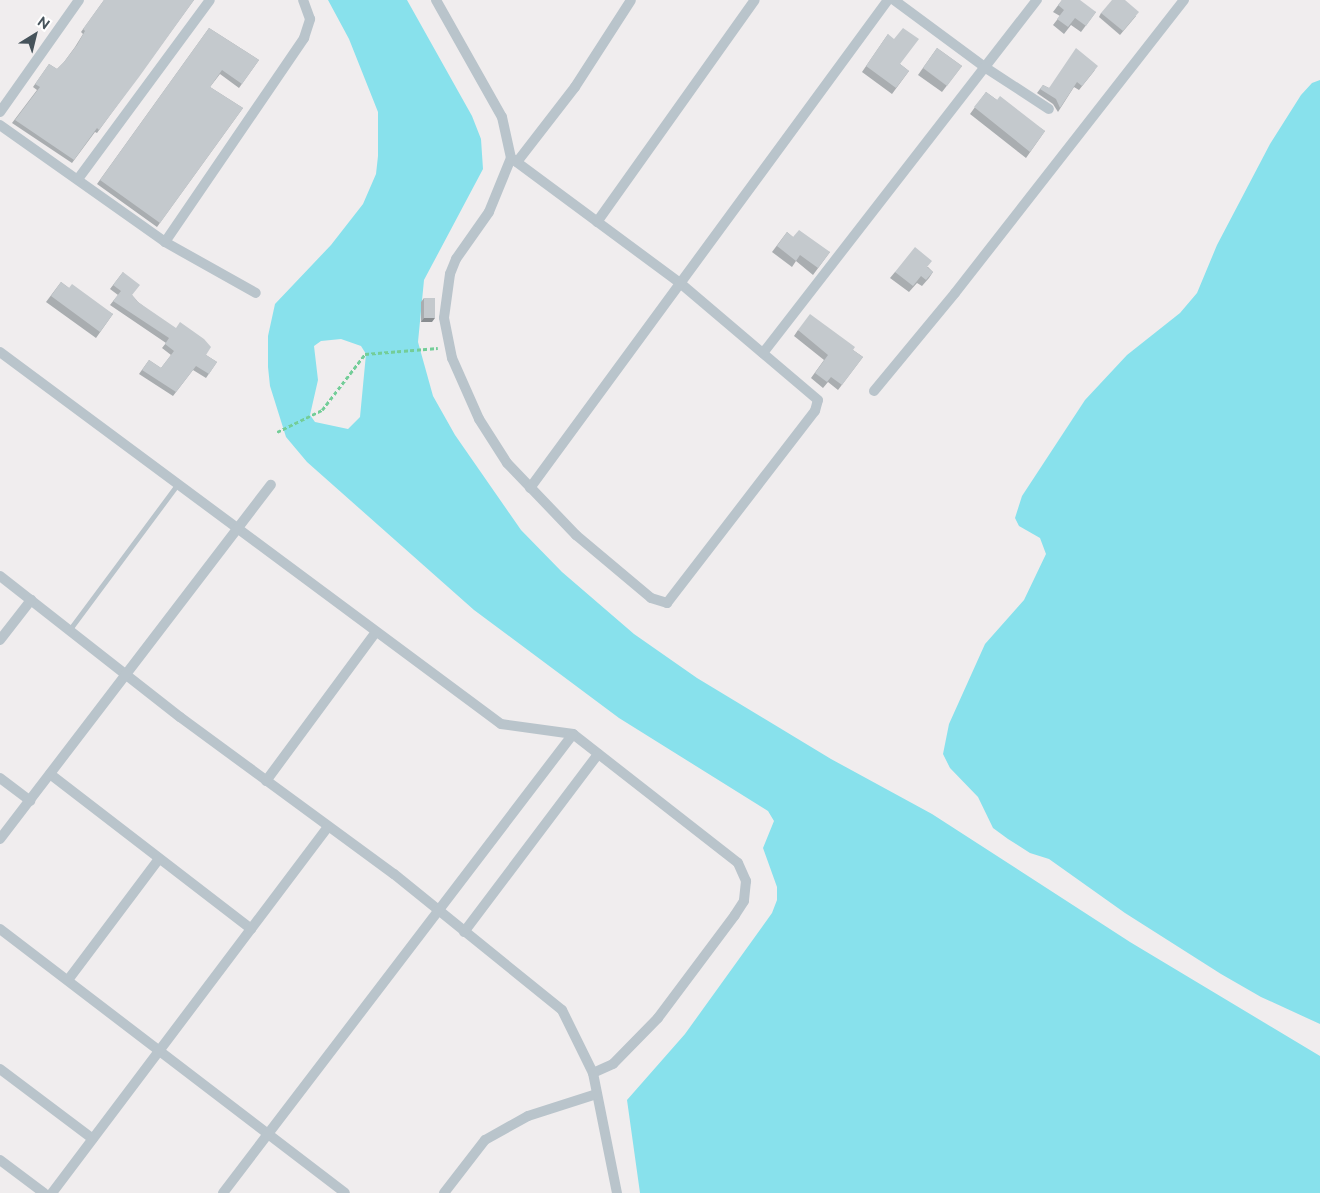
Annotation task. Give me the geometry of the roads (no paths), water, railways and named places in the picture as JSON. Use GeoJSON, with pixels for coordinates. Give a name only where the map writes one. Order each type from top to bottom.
{"type":"FeatureCollection","features":[{"type":"Feature","properties":{"kind":"street"},"geometry":{"type":"LineString","coordinates":[[0,112],[78,0]]}},
{"type":"Feature","properties":{"kind":"street"},"geometry":{"type":"LineString","coordinates":[[78,179],[210,0]]}},
{"type":"Feature","properties":{"kind":"street"},"geometry":{"type":"LineString","coordinates":[[165,242],[304,38],[310,19],[303,0]]}},
{"type":"Feature","properties":{"kind":"street"},"geometry":{"type":"LineString","coordinates":[[436,0],[502,117],[514,160],[680,283],[815,395],[818,404],[667,603],[651,598],[615,569],[530,488],[507,463],[479,418],[449,347],[445,295],[452,266],[489,212],[514,160],[574,87],[631,0]]}},
{"type":"Feature","properties":{"kind":"street"},"geometry":{"type":"LineString","coordinates":[[597,222],[755,0]]}},
{"type":"Feature","properties":{"kind":"street"},"geometry":{"type":"LineString","coordinates":[[530,488],[888,0]]}},
{"type":"Feature","properties":{"kind":"street"},"geometry":{"type":"LineString","coordinates":[[894,0],[986,68],[1049,109]]}},
{"type":"Feature","properties":{"kind":"street"},"geometry":{"type":"LineString","coordinates":[[763,353],[1037,0]]}},
{"type":"Feature","properties":{"kind":"street"},"geometry":{"type":"LineString","coordinates":[[874,391],[955,293],[1184,0]]}},
{"type":"Feature","properties":{"kind":"street"},"geometry":{"type":"LineString","coordinates":[[0,125],[165,242],[256,292]]}},
{"type":"Feature","properties":{"kind":"street"},"geometry":{"type":"LineString","coordinates":[[0,352],[176,485],[501,724],[572,734],[738,863],[746,881],[744,901],[658,1018],[613,1064],[593,1073]]}},
{"type":"Feature","properties":{"kind":"street"},"geometry":{"type":"LineString","coordinates":[[0,840],[271,485]]}},
{"type":"Feature","properties":{"kind":"street"},"geometry":{"type":"LineString","coordinates":[[0,576],[266,781],[394,874],[437,911],[562,1010],[593,1073],[617,1193]]}},
{"type":"Feature","properties":{"kind":"street"},"geometry":{"type":"LineString","coordinates":[[0,640],[31,600]]}},
{"type":"Feature","properties":{"kind":"street"},"geometry":{"type":"LineString","coordinates":[[266,781],[376,632]]}},
{"type":"Feature","properties":{"kind":"street"},"geometry":{"type":"LineString","coordinates":[[223,1193],[572,734]]}},
{"type":"Feature","properties":{"kind":"street"},"geometry":{"type":"LineString","coordinates":[[464,932],[598,754]]}},
{"type":"Feature","properties":{"kind":"street"},"geometry":{"type":"LineString","coordinates":[[50,774],[251,929]]}},
{"type":"Feature","properties":{"kind":"street"},"geometry":{"type":"LineString","coordinates":[[0,778],[30,800]]}},
{"type":"Feature","properties":{"kind":"street"},"geometry":{"type":"LineString","coordinates":[[52,1193],[328,827]]}},
{"type":"Feature","properties":{"kind":"street"},"geometry":{"type":"LineString","coordinates":[[68,980],[159,859]]}},
{"type":"Feature","properties":{"kind":"street"},"geometry":{"type":"LineString","coordinates":[[0,929],[345,1193]]}},
{"type":"Feature","properties":{"kind":"street"},"geometry":{"type":"LineString","coordinates":[[0,1069],[93,1139]]}},
{"type":"Feature","properties":{"kind":"street"},"geometry":{"type":"LineString","coordinates":[[444,1193],[485,1140],[528,1116],[597,1094]]}},
{"type":"Feature","properties":{"kind":"street"},"geometry":{"type":"LineString","coordinates":[[0,1160],[44,1193]]}},
{"type":"Feature","properties":{"kind":"lane"},"geometry":{"type":"LineString","coordinates":[[70,629],[176,485]]}},
{"type":"Feature","properties":{"kind":"water"},"geometry":{"type":"Polygon","coordinates":[[[328,0],[407,0],[472,116],[481,139],[483,169],[424,280],[418,342],[433,396],[455,435],[521,530],[562,572],[634,634],[697,678],[831,759],[932,814],[1130,942],[1320,1056],[1320,1193],[640,1193],[627,1100],[685,1034],[772,913],[777,900],[777,887],[763,848],[774,821],[768,811],[619,718],[474,610],[307,462],[286,437],[270,386],[268,367],[268,336],[275,304],[331,245],[363,204],[376,174],[378,112],[349,39],[328,0]],[[341,339],[321,341],[314,346],[318,380],[310,415],[315,422],[348,429],[360,417],[366,354],[361,346],[341,339]]]}},
{"type":"Feature","properties":{"kind":"water"},"geometry":{"type":"Polygon","coordinates":[[[1320,80],[1320,1024],[1261,997],[1221,974],[1125,913],[1049,859],[1030,853],[1008,839],[993,828],[978,797],[950,768],[943,754],[949,724],[985,644],[1024,600],[1046,554],[1040,538],[1019,526],[1015,518],[1022,496],[1085,400],[1127,355],[1180,313],[1197,293],[1217,245],[1270,144],[1301,95],[1312,83],[1320,80]]]}}]}
